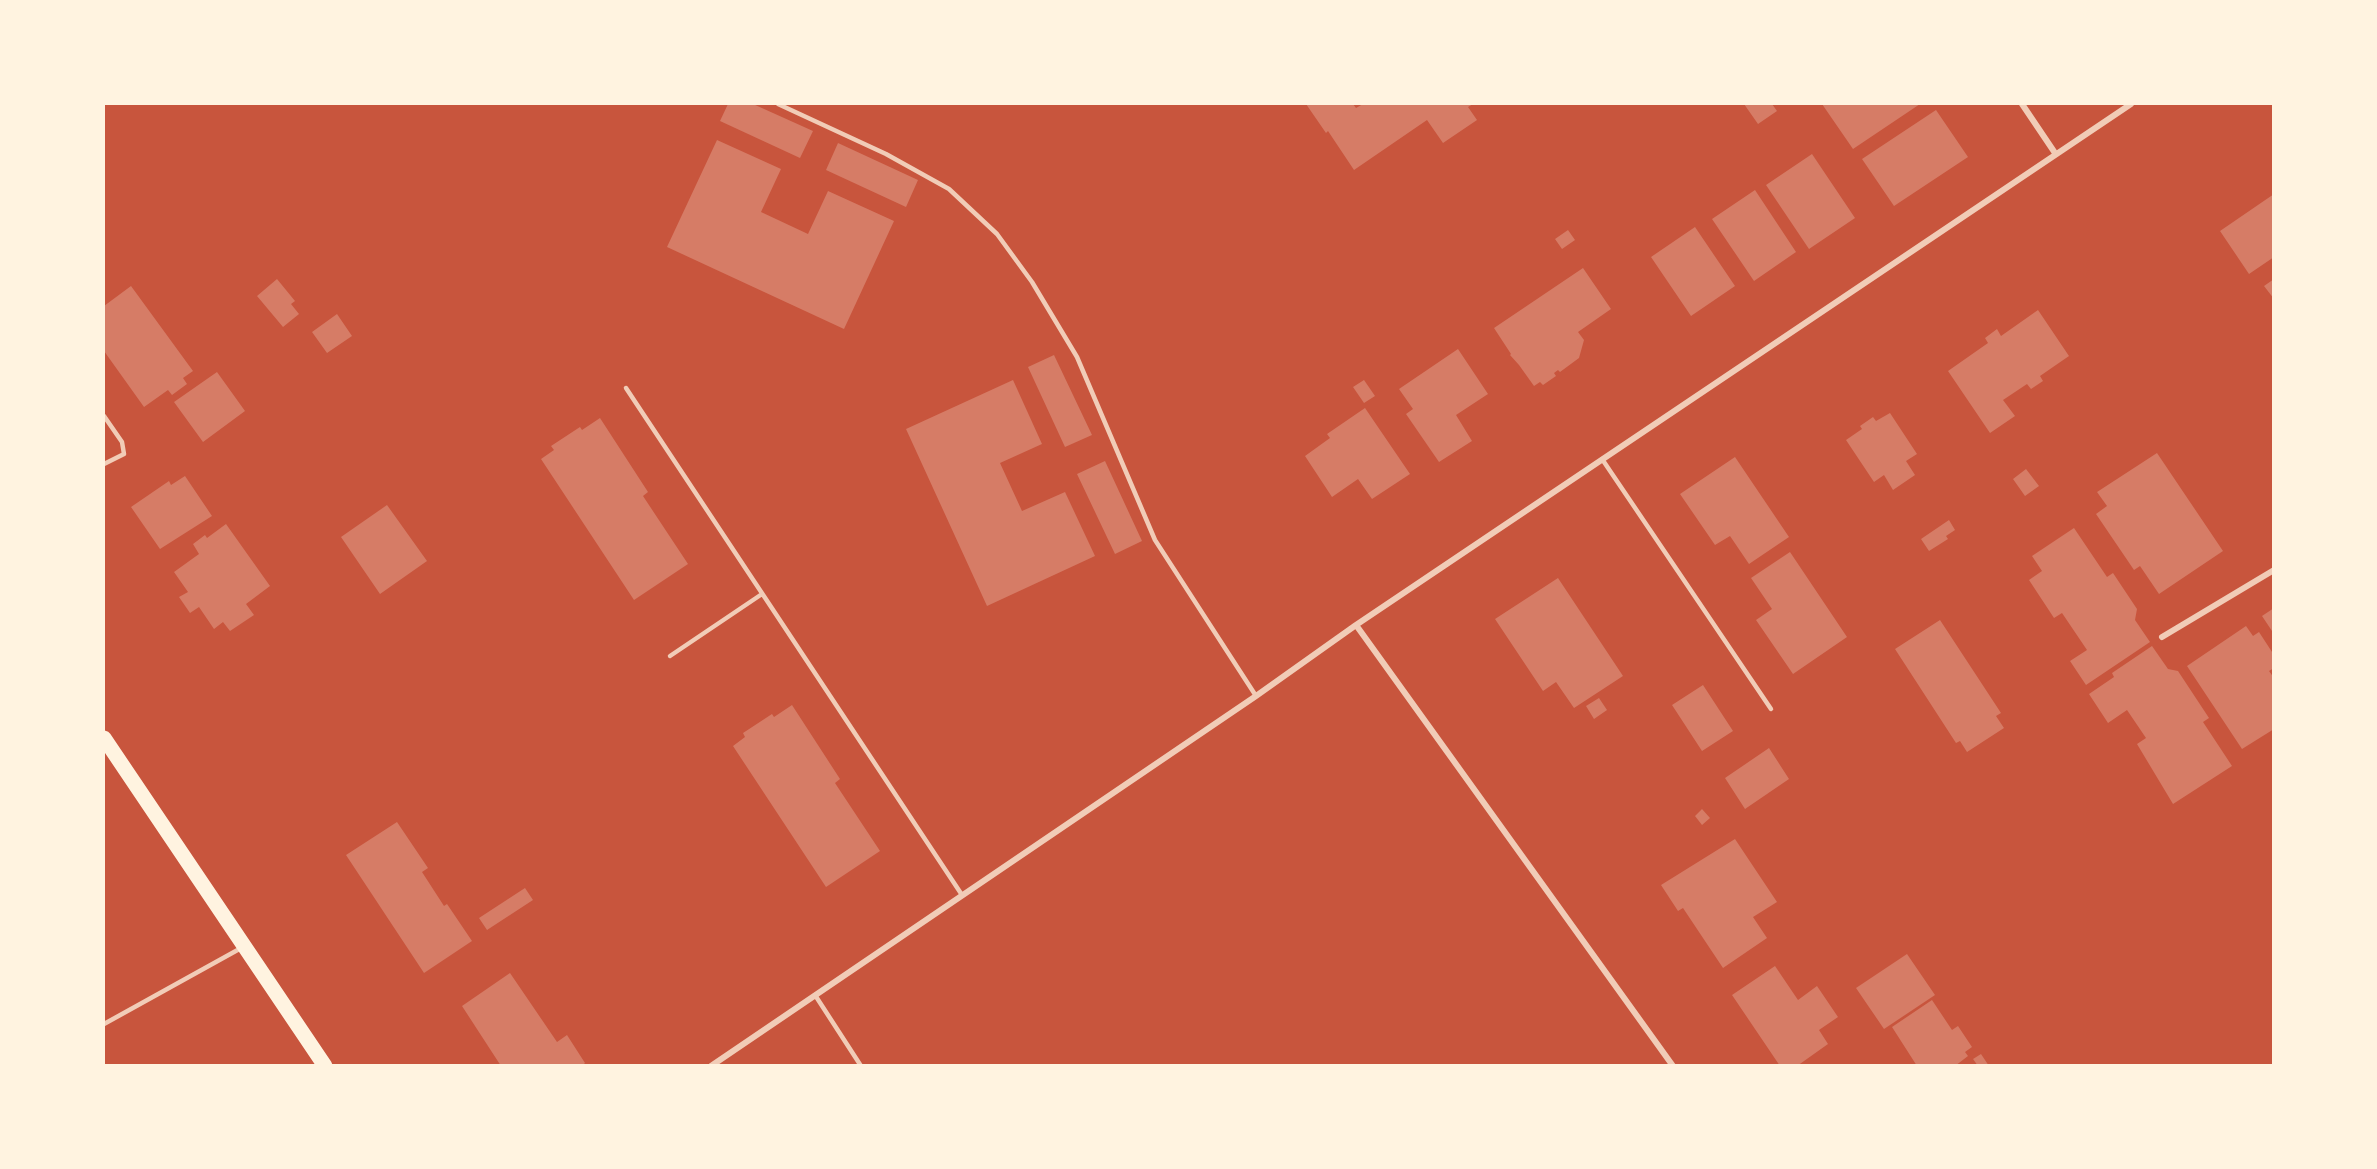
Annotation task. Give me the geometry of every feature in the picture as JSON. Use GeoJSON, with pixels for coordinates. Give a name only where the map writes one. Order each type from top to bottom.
{"type":"FeatureCollection","features":[{"type":"Feature","properties":{"kind":"main road"},"geometry":{"type":"LineString","coordinates":[[104,738],[108,754],[244,946],[324,1065]]}},
{"type":"Feature","properties":{"kind":"street"},"geometry":{"type":"LineString","coordinates":[[2022,104],[2055,153]]}},
{"type":"Feature","properties":{"kind":"street"},"geometry":{"type":"LineString","coordinates":[[711,1065],[1256,696],[1356,625],[2131,104]]}},
{"type":"Feature","properties":{"kind":"street"},"geometry":{"type":"LineString","coordinates":[[2162,637],[2274,570]]}},
{"type":"Feature","properties":{"kind":"street"},"geometry":{"type":"LineString","coordinates":[[1356,625],[1673,1065]]}},
{"type":"Feature","properties":{"kind":"lane"},"geometry":{"type":"LineString","coordinates":[[778,104],[886,154],[949,189],[997,234],[1032,282],[1077,357],[1155,540],[1256,696]]}},
{"type":"Feature","properties":{"kind":"lane"},"geometry":{"type":"LineString","coordinates":[[626,388],[962,895]]}},
{"type":"Feature","properties":{"kind":"lane"},"geometry":{"type":"LineString","coordinates":[[104,416],[122,442],[124,454],[104,464]]}},
{"type":"Feature","properties":{"kind":"lane"},"geometry":{"type":"LineString","coordinates":[[1602,459],[1771,709]]}},
{"type":"Feature","properties":{"kind":"lane"},"geometry":{"type":"LineString","coordinates":[[670,656],[762,594]]}},
{"type":"Feature","properties":{"kind":"lane"},"geometry":{"type":"LineString","coordinates":[[104,1024],[244,946]]}},
{"type":"Feature","properties":{"kind":"lane"},"geometry":{"type":"LineString","coordinates":[[815,995],[861,1065]]}},
{"type":"Feature","properties":{"kind":"building"},"geometry":{"type":"Polygon","coordinates":[[[728,104],[753,104],[813,131],[800,158],[720,121],[728,104]]]}},
{"type":"Feature","properties":{"kind":"building"},"geometry":{"type":"Polygon","coordinates":[[[1306,104],[1353,104],[1356,108],[1363,104],[1473,104],[1468,107],[1477,120],[1443,143],[1427,120],[1354,170],[1328,131],[1326,133],[1306,104]]]}},
{"type":"Feature","properties":{"kind":"building"},"geometry":{"type":"Polygon","coordinates":[[[1744,104],[1772,104],[1777,111],[1758,124],[1744,104]]]}},
{"type":"Feature","properties":{"kind":"building"},"geometry":{"type":"Polygon","coordinates":[[[1822,104],[1920,104],[1853,149],[1822,104]]]}},
{"type":"Feature","properties":{"kind":"building"},"geometry":{"type":"Polygon","coordinates":[[[1936,110],[1968,157],[1894,206],[1862,159],[1936,110]]]}},
{"type":"Feature","properties":{"kind":"building"},"geometry":{"type":"Polygon","coordinates":[[[717,140],[781,169],[761,212],[808,234],[828,191],[894,221],[844,329],[667,247],[717,140]]]}},
{"type":"Feature","properties":{"kind":"building"},"geometry":{"type":"Polygon","coordinates":[[[838,143],[918,180],[906,207],[826,170],[838,143]]]}},
{"type":"Feature","properties":{"kind":"building"},"geometry":{"type":"Polygon","coordinates":[[[1812,154],[1855,218],[1809,249],[1766,185],[1812,154]]]}},
{"type":"Feature","properties":{"kind":"building"},"geometry":{"type":"Polygon","coordinates":[[[1755,190],[1796,252],[1754,281],[1712,219],[1755,190]]]}},
{"type":"Feature","properties":{"kind":"building"},"geometry":{"type":"Polygon","coordinates":[[[2274,194],[2274,257],[2249,274],[2220,231],[2274,194]]]}},
{"type":"Feature","properties":{"kind":"building"},"geometry":{"type":"Polygon","coordinates":[[[1695,227],[1735,286],[1691,316],[1651,257],[1695,227]]]}},
{"type":"Feature","properties":{"kind":"building"},"geometry":{"type":"Polygon","coordinates":[[[1568,230],[1575,240],[1562,249],[1555,239],[1568,230]]]}},
{"type":"Feature","properties":{"kind":"building"},"geometry":{"type":"Polygon","coordinates":[[[1583,268],[1611,309],[1578,332],[1584,340],[1579,358],[1560,372],[1558,370],[1554,373],[1556,376],[1543,385],[1540,382],[1534,386],[1510,355],[1494,328],[1583,268]]]}},
{"type":"Feature","properties":{"kind":"building"},"geometry":{"type":"Polygon","coordinates":[[[277,279],[295,301],[291,304],[299,314],[283,327],[257,296],[277,279]]]}},
{"type":"Feature","properties":{"kind":"building"},"geometry":{"type":"Polygon","coordinates":[[[2274,279],[2274,299],[2264,286],[2274,279]]]}},
{"type":"Feature","properties":{"kind":"building"},"geometry":{"type":"Polygon","coordinates":[[[131,286],[193,371],[183,378],[187,384],[172,395],[168,390],[144,407],[104,351],[104,306],[131,286]]]}},
{"type":"Feature","properties":{"kind":"building"},"geometry":{"type":"Polygon","coordinates":[[[2038,310],[2069,356],[2040,376],[2043,381],[2031,389],[2027,384],[2003,400],[2015,416],[1990,433],[1948,371],[1988,343],[1985,338],[1997,329],[2001,336],[2038,310]]]}},
{"type":"Feature","properties":{"kind":"building"},"geometry":{"type":"Polygon","coordinates":[[[337,314],[352,336],[327,353],[312,332],[337,314]]]}},
{"type":"Feature","properties":{"kind":"building"},"geometry":{"type":"Polygon","coordinates":[[[1458,349],[1488,394],[1456,415],[1472,441],[1439,462],[1406,414],[1413,409],[1399,389],[1458,349]]]}},
{"type":"Feature","properties":{"kind":"building"},"geometry":{"type":"Polygon","coordinates":[[[1054,355],[1092,435],[1065,447],[1028,367],[1054,355]]]}},
{"type":"Feature","properties":{"kind":"building"},"geometry":{"type":"Polygon","coordinates":[[[217,372],[245,411],[203,442],[174,402],[217,372]]]}},
{"type":"Feature","properties":{"kind":"building"},"geometry":{"type":"Polygon","coordinates":[[[1013,380],[1042,444],[1000,463],[1022,511],[1065,492],[1095,556],[987,606],[906,429],[1013,380]]]}},
{"type":"Feature","properties":{"kind":"building"},"geometry":{"type":"Polygon","coordinates":[[[1364,380],[1375,396],[1364,403],[1353,387],[1364,380]]]}},
{"type":"Feature","properties":{"kind":"building"},"geometry":{"type":"Polygon","coordinates":[[[1365,408],[1410,474],[1372,499],[1358,479],[1332,497],[1305,456],[1330,438],[1327,434],[1365,408]]]}},
{"type":"Feature","properties":{"kind":"building"},"geometry":{"type":"Polygon","coordinates":[[[1890,413],[1917,454],[1906,461],[1915,475],[1893,490],[1884,475],[1874,482],[1846,440],[1862,429],[1860,426],[1873,417],[1876,421],[1890,413]]]}},
{"type":"Feature","properties":{"kind":"building"},"geometry":{"type":"Polygon","coordinates":[[[600,418],[648,492],[643,496],[688,564],[634,600],[541,459],[554,450],[551,446],[580,427],[582,430],[600,418]]]}},
{"type":"Feature","properties":{"kind":"building"},"geometry":{"type":"Polygon","coordinates":[[[2157,453],[2223,551],[2159,594],[2140,566],[2134,570],[2096,514],[2107,506],[2097,492],[2157,453]]]}},
{"type":"Feature","properties":{"kind":"building"},"geometry":{"type":"Polygon","coordinates":[[[1735,457],[1789,537],[1749,564],[1730,536],[1715,545],[1680,494],[1735,457]]]}},
{"type":"Feature","properties":{"kind":"building"},"geometry":{"type":"Polygon","coordinates":[[[1105,461],[1142,541],[1115,554],[1077,474],[1105,461]]]}},
{"type":"Feature","properties":{"kind":"building"},"geometry":{"type":"Polygon","coordinates":[[[2026,469],[2039,486],[2025,496],[2013,479],[2026,469]]]}},
{"type":"Feature","properties":{"kind":"building"},"geometry":{"type":"Polygon","coordinates":[[[185,476],[212,516],[160,549],[131,507],[169,481],[171,485],[185,476]]]}},
{"type":"Feature","properties":{"kind":"building"},"geometry":{"type":"Polygon","coordinates":[[[387,505],[427,561],[380,594],[341,537],[387,505]]]}},
{"type":"Feature","properties":{"kind":"building"},"geometry":{"type":"Polygon","coordinates":[[[1949,520],[1955,530],[1946,536],[1948,539],[1929,551],[1921,539],[1949,520]]]}},
{"type":"Feature","properties":{"kind":"building"},"geometry":{"type":"Polygon","coordinates":[[[226,524],[270,586],[246,604],[254,615],[230,631],[223,622],[214,629],[199,607],[190,613],[179,597],[188,592],[174,572],[199,554],[193,544],[205,535],[207,538],[226,524]]]}},
{"type":"Feature","properties":{"kind":"building"},"geometry":{"type":"Polygon","coordinates":[[[2074,528],[2107,577],[2113,573],[2137,609],[2135,620],[2150,642],[2086,685],[2070,661],[2087,650],[2062,613],[2054,618],[2029,580],[2042,571],[2032,556],[2074,528]]]}},
{"type":"Feature","properties":{"kind":"building"},"geometry":{"type":"Polygon","coordinates":[[[1790,552],[1847,637],[1793,674],[1756,620],[1772,609],[1751,578],[1790,552]]]}},
{"type":"Feature","properties":{"kind":"building"},"geometry":{"type":"Polygon","coordinates":[[[1558,578],[1623,676],[1574,708],[1556,682],[1543,691],[1495,619],[1558,578]]]}},
{"type":"Feature","properties":{"kind":"building"},"geometry":{"type":"Polygon","coordinates":[[[2274,608],[2274,634],[2262,616],[2274,608]]]}},
{"type":"Feature","properties":{"kind":"building"},"geometry":{"type":"Polygon","coordinates":[[[1940,620],[2001,713],[1996,716],[2004,728],[1967,752],[1960,741],[1956,743],[1895,649],[1940,620]]]}},
{"type":"Feature","properties":{"kind":"building"},"geometry":{"type":"Polygon","coordinates":[[[2246,626],[2253,636],[2259,632],[2274,655],[2274,668],[2269,671],[2274,678],[2274,729],[2242,749],[2187,666],[2246,626]]]}},
{"type":"Feature","properties":{"kind":"building"},"geometry":{"type":"Polygon","coordinates":[[[2152,646],[2168,669],[2178,671],[2209,718],[2203,722],[2232,766],[2173,804],[2137,744],[2146,738],[2127,710],[2108,723],[2089,694],[2114,677],[2112,673],[2152,646]]]}},
{"type":"Feature","properties":{"kind":"building"},"geometry":{"type":"Polygon","coordinates":[[[1703,685],[1733,731],[1702,751],[1672,705],[1703,685]]]}},
{"type":"Feature","properties":{"kind":"building"},"geometry":{"type":"Polygon","coordinates":[[[1599,698],[1607,710],[1594,719],[1586,706],[1599,698]]]}},
{"type":"Feature","properties":{"kind":"building"},"geometry":{"type":"Polygon","coordinates":[[[792,705],[840,779],[835,783],[880,851],[826,887],[733,746],[745,737],[743,733],[772,714],[774,717],[792,705]]]}},
{"type":"Feature","properties":{"kind":"building"},"geometry":{"type":"Polygon","coordinates":[[[1769,748],[1789,779],[1745,809],[1725,778],[1769,748]]]}},
{"type":"Feature","properties":{"kind":"building"},"geometry":{"type":"Polygon","coordinates":[[[1702,809],[1710,818],[1702,825],[1695,816],[1702,809]]]}},
{"type":"Feature","properties":{"kind":"building"},"geometry":{"type":"Polygon","coordinates":[[[397,822],[428,868],[422,872],[444,906],[447,904],[472,941],[424,973],[346,855],[397,822]]]}},
{"type":"Feature","properties":{"kind":"building"},"geometry":{"type":"Polygon","coordinates":[[[1735,839],[1777,902],[1753,917],[1767,938],[1723,968],[1683,908],[1678,911],[1661,885],[1735,839]]]}},
{"type":"Feature","properties":{"kind":"building"},"geometry":{"type":"Polygon","coordinates":[[[525,888],[533,900],[487,930],[479,918],[525,888]]]}},
{"type":"Feature","properties":{"kind":"building"},"geometry":{"type":"Polygon","coordinates":[[[1907,954],[1935,995],[1884,1029],[1856,988],[1907,954]]]}},
{"type":"Feature","properties":{"kind":"building"},"geometry":{"type":"Polygon","coordinates":[[[1775,966],[1798,1000],[1817,986],[1838,1017],[1819,1030],[1828,1044],[1797,1066],[1780,1066],[1732,995],[1775,966]]]}},
{"type":"Feature","properties":{"kind":"building"},"geometry":{"type":"Polygon","coordinates":[[[510,973],[557,1042],[567,1035],[585,1063],[582,1066],[501,1066],[462,1006],[510,973]]]}},
{"type":"Feature","properties":{"kind":"building"},"geometry":{"type":"Polygon","coordinates":[[[1932,1000],[1952,1030],[1958,1026],[1972,1047],[1965,1052],[1968,1056],[1955,1066],[1917,1066],[1892,1027],[1932,1000]]]}},
{"type":"Feature","properties":{"kind":"building"},"geometry":{"type":"Polygon","coordinates":[[[1981,1054],[1989,1066],[1978,1066],[1973,1059],[1981,1054]]]}}]}
